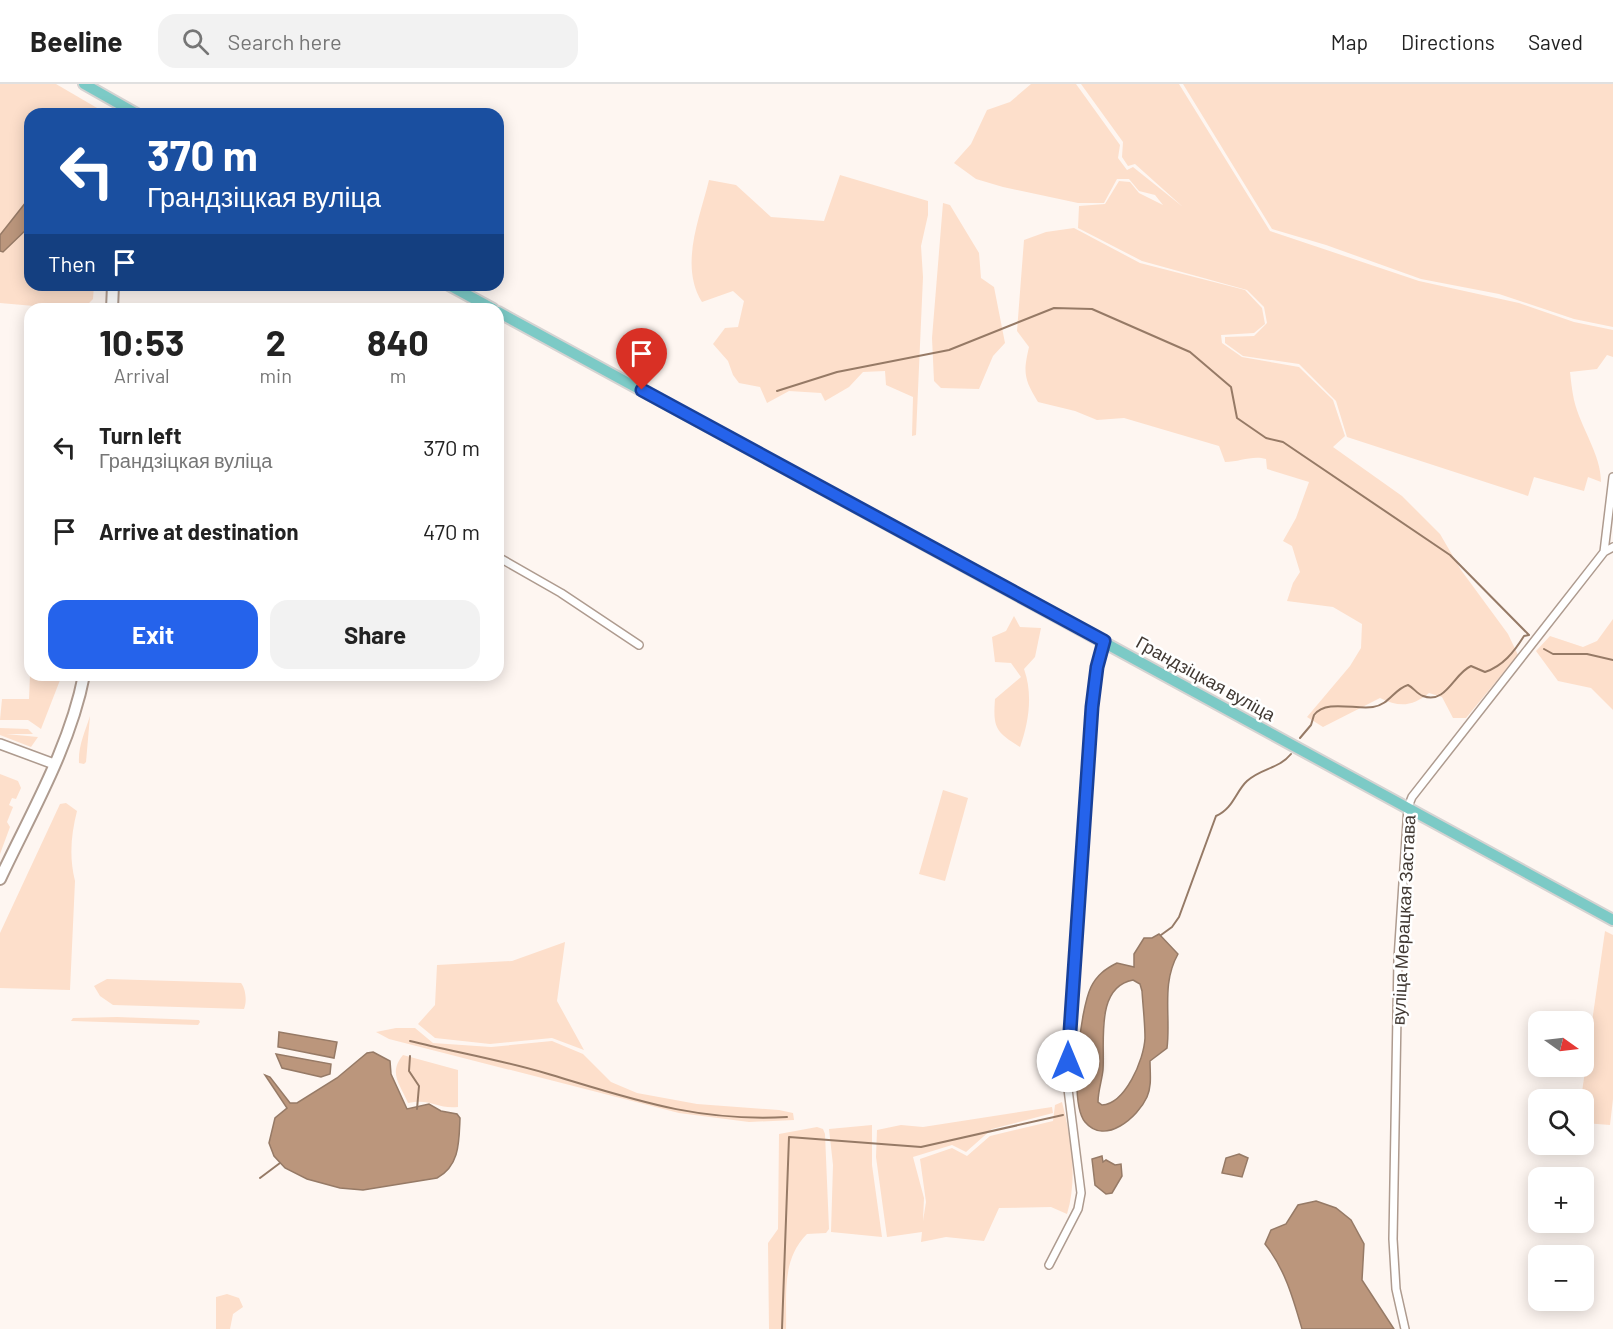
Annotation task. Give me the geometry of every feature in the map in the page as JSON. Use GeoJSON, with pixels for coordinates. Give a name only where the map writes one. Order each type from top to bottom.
{"type":"FeatureCollection","features":[{"type":"Feature","properties":{"kind":"main road"},"geometry":{"type":"LineString","coordinates":[[84,84],[123,108]]}},
{"type":"Feature","properties":{"kind":"main road"},"geometry":{"type":"LineString","coordinates":[[459,291],[482,303]]}},
{"type":"Feature","properties":{"kind":"main road","name":"Грандзіцкая вуліца"},"geometry":{"type":"LineString","coordinates":[[504,315],[1613,920]]}},
{"type":"Feature","properties":{"kind":"main road"},"geometry":{"type":"LineString","coordinates":[[0,879],[54,764],[76,707],[82,681]]}},
{"type":"Feature","properties":{"kind":"street"},"geometry":{"type":"LineString","coordinates":[[1604,552],[1613,477]]}},
{"type":"Feature","properties":{"kind":"street","name":"вуліца Мерацкая Застава"},"geometry":{"type":"LineString","coordinates":[[1405,1329],[1396,1289],[1393,1239],[1398,959],[1408,807],[1412,797],[1604,552],[1613,547]]}},
{"type":"Feature","properties":{"kind":"street"},"geometry":{"type":"LineString","coordinates":[[504,560],[561,593],[639,645]]}},
{"type":"Feature","properties":{"kind":"street"},"geometry":{"type":"LineString","coordinates":[[1049,1265],[1078,1209],[1081,1193],[1068,1089],[1068,1033],[1094,687],[1104,641]]}},
{"type":"Feature","properties":{"kind":"street"},"geometry":{"type":"LineString","coordinates":[[0,744],[54,764]]}},
{"type":"Feature","properties":{"kind":"shaded area"},"geometry":{"type":"Polygon","coordinates":[[[0,84],[56,84],[97,108],[24,108],[24,291],[94,291],[93,299],[89,303],[24,303],[24,305],[0,303],[0,84]]]}},
{"type":"Feature","properties":{"kind":"shaded area"},"geometry":{"type":"Polygon","coordinates":[[[1031,84],[1076,84],[1120,145],[1118,158],[1127,170],[1133,167],[1183,207],[1135,164],[1128,166],[1122,157],[1123,142],[1081,84],[1179,84],[1270,231],[1419,281],[1519,303],[1574,322],[1613,330],[1613,357],[1607,355],[1597,369],[1570,372],[1574,400],[1598,461],[1601,482],[1588,477],[1584,491],[1534,477],[1528,496],[1347,437],[1336,401],[1299,364],[1243,356],[1225,343],[1225,337],[1254,336],[1267,323],[1264,307],[1247,290],[1142,261],[1078,228],[1079,206],[1105,204],[1119,181],[1130,182],[1139,193],[1163,205],[1155,195],[1139,191],[1129,179],[1117,179],[1104,203],[1078,203],[976,179],[954,163],[971,144],[987,110],[1010,102],[1031,84]]]}},
{"type":"Feature","properties":{"kind":"shaded area"},"geometry":{"type":"Polygon","coordinates":[[[1183,84],[1613,84],[1613,327],[1574,319],[1499,294],[1421,279],[1326,245],[1272,229],[1183,84]]]}},
{"type":"Feature","properties":{"kind":"shaded area"},"geometry":{"type":"Polygon","coordinates":[[[840,175],[928,201],[928,215],[921,246],[923,277],[916,435],[912,436],[913,397],[886,385],[885,371],[863,372],[849,387],[825,401],[821,393],[789,391],[767,403],[760,387],[739,383],[728,361],[713,344],[725,328],[738,327],[744,301],[733,291],[702,302],[695,288],[692,273],[694,241],[709,180],[736,185],[771,217],[824,221],[840,175]]]}},
{"type":"Feature","properties":{"kind":"shaded area"},"geometry":{"type":"Polygon","coordinates":[[[943,203],[950,205],[979,253],[981,278],[994,287],[1005,343],[993,356],[979,389],[941,388],[934,381],[932,338],[943,203]]]}},
{"type":"Feature","properties":{"kind":"shaded area"},"geometry":{"type":"Polygon","coordinates":[[[24,205],[24,232],[3,252],[0,251],[0,235],[24,205]]]}},
{"type":"Feature","properties":{"kind":"shaded area"},"geometry":{"type":"Polygon","coordinates":[[[1074,228],[1140,263],[1245,290],[1262,308],[1265,324],[1254,333],[1221,335],[1222,343],[1242,357],[1299,367],[1333,400],[1345,436],[1333,447],[1402,496],[1440,534],[1461,570],[1508,634],[1518,655],[1466,718],[1453,718],[1442,697],[1429,693],[1417,701],[1406,704],[1380,698],[1323,727],[1307,717],[1350,666],[1361,648],[1362,624],[1333,607],[1287,601],[1293,583],[1300,572],[1292,546],[1283,541],[1296,518],[1309,482],[1267,469],[1266,459],[1225,462],[1219,446],[1124,418],[1097,420],[1075,411],[1038,402],[1026,376],[1029,347],[1017,331],[1024,240],[1046,232],[1074,228]]]}},
{"type":"Feature","properties":{"kind":"shaded area"},"geometry":{"type":"Polygon","coordinates":[[[1014,616],[1020,627],[1041,628],[1035,657],[1024,669],[1029,708],[1020,747],[1005,737],[995,723],[995,699],[1021,677],[1011,663],[995,662],[992,637],[1006,631],[1014,616]]]}},
{"type":"Feature","properties":{"kind":"shaded area"},"geometry":{"type":"Polygon","coordinates":[[[1613,619],[1613,710],[1591,688],[1558,681],[1536,651],[1550,636],[1583,647],[1597,641],[1613,619]]]}},
{"type":"Feature","properties":{"kind":"shaded area"},"geometry":{"type":"Polygon","coordinates":[[[30,681],[60,681],[41,729],[28,720],[0,720],[2,699],[29,699],[30,681]]]}},
{"type":"Feature","properties":{"kind":"shaded area"},"geometry":{"type":"Polygon","coordinates":[[[90,716],[84,764],[79,763],[80,751],[90,716]]]}},
{"type":"Feature","properties":{"kind":"shaded area"},"geometry":{"type":"Polygon","coordinates":[[[0,728],[28,729],[33,734],[6,734],[38,737],[31,747],[0,735],[0,728]]]}},
{"type":"Feature","properties":{"kind":"shaded area"},"geometry":{"type":"Polygon","coordinates":[[[0,774],[18,781],[21,788],[16,799],[12,798],[9,805],[13,807],[7,822],[10,827],[0,854],[0,774]]]}},
{"type":"Feature","properties":{"kind":"shaded area"},"geometry":{"type":"Polygon","coordinates":[[[943,790],[968,798],[945,881],[919,874],[943,790]]]}},
{"type":"Feature","properties":{"kind":"shaded area"},"geometry":{"type":"Polygon","coordinates":[[[66,803],[77,811],[72,846],[75,881],[70,990],[0,988],[0,933],[60,804],[66,803]]]}},
{"type":"Feature","properties":{"kind":"shaded area"},"geometry":{"type":"Polygon","coordinates":[[[1605,931],[1613,935],[1613,1099],[1610,1125],[1594,1124],[1594,1089],[1582,1089],[1584,1077],[1594,1077],[1594,1011],[1605,931]]]}},
{"type":"Feature","properties":{"kind":"shaded area"},"geometry":{"type":"Polygon","coordinates":[[[1159,934],[1178,954],[1168,988],[1167,1048],[1150,1061],[1149,1093],[1136,1113],[1129,1120],[1111,1130],[1093,1129],[1085,1122],[1080,1111],[1077,1077],[1080,1035],[1087,999],[1096,979],[1109,968],[1117,963],[1134,967],[1134,954],[1144,938],[1152,938],[1159,934]],[[1133,980],[1121,985],[1107,1004],[1103,1031],[1103,1070],[1098,1098],[1098,1102],[1102,1105],[1110,1103],[1125,1089],[1141,1058],[1145,1038],[1140,984],[1133,980]]]}},
{"type":"Feature","properties":{"kind":"shaded area"},"geometry":{"type":"Polygon","coordinates":[[[565,942],[557,1001],[584,1050],[552,1038],[490,1044],[435,1038],[418,1024],[435,1005],[437,965],[512,961],[565,942]]]}},
{"type":"Feature","properties":{"kind":"shaded area"},"geometry":{"type":"Polygon","coordinates":[[[107,979],[241,983],[245,992],[245,1006],[244,1009],[113,1005],[100,996],[94,986],[107,979]]]}},
{"type":"Feature","properties":{"kind":"shaded area"},"geometry":{"type":"Polygon","coordinates":[[[73,1018],[199,1020],[200,1022],[198,1025],[71,1021],[73,1018]]]}},
{"type":"Feature","properties":{"kind":"shaded area"},"geometry":{"type":"Polygon","coordinates":[[[396,1028],[415,1028],[433,1043],[491,1047],[552,1041],[583,1054],[611,1082],[637,1093],[697,1104],[779,1110],[793,1113],[794,1120],[749,1122],[679,1113],[389,1039],[376,1032],[396,1028]]]}},
{"type":"Feature","properties":{"kind":"shaded area"},"geometry":{"type":"Polygon","coordinates":[[[279,1032],[337,1042],[334,1058],[278,1047],[279,1032]]]}},
{"type":"Feature","properties":{"kind":"shaded area"},"geometry":{"type":"Polygon","coordinates":[[[373,1052],[390,1061],[391,1074],[407,1109],[429,1104],[441,1111],[457,1114],[460,1118],[457,1152],[450,1167],[437,1178],[363,1190],[340,1188],[307,1179],[285,1168],[274,1156],[269,1143],[275,1118],[287,1108],[265,1075],[270,1077],[290,1103],[297,1103],[337,1078],[367,1053],[373,1052]]]}},
{"type":"Feature","properties":{"kind":"shaded area"},"geometry":{"type":"Polygon","coordinates":[[[276,1054],[331,1064],[330,1074],[321,1077],[282,1068],[276,1054]]]}},
{"type":"Feature","properties":{"kind":"shaded area"},"geometry":{"type":"Polygon","coordinates":[[[403,1055],[458,1070],[458,1107],[444,1107],[422,1102],[408,1103],[396,1073],[396,1067],[403,1055]]]}},
{"type":"Feature","properties":{"kind":"shaded area"},"geometry":{"type":"Polygon","coordinates":[[[1062,1102],[1073,1172],[1067,1214],[1051,1207],[999,1208],[984,1241],[946,1237],[921,1242],[922,1232],[887,1237],[876,1157],[877,1130],[901,1125],[923,1127],[1052,1107],[1053,1113],[992,1129],[966,1152],[952,1145],[913,1157],[924,1198],[923,1221],[926,1202],[920,1159],[952,1148],[967,1156],[990,1136],[1053,1121],[1055,1105],[1062,1102]]]}},
{"type":"Feature","properties":{"kind":"shaded area"},"geometry":{"type":"Polygon","coordinates":[[[872,1125],[872,1165],[882,1237],[831,1232],[833,1165],[829,1129],[872,1125]]]}},
{"type":"Feature","properties":{"kind":"shaded area"},"geometry":{"type":"Polygon","coordinates":[[[817,1127],[823,1129],[825,1134],[829,1229],[826,1233],[807,1234],[799,1244],[793,1255],[787,1278],[786,1329],[769,1329],[768,1243],[778,1229],[779,1134],[817,1127]]]}},
{"type":"Feature","properties":{"kind":"shaded area"},"geometry":{"type":"Polygon","coordinates":[[[1239,1154],[1248,1158],[1242,1177],[1222,1173],[1226,1158],[1239,1154]]]}},
{"type":"Feature","properties":{"kind":"shaded area"},"geometry":{"type":"Polygon","coordinates":[[[1102,1156],[1103,1162],[1106,1160],[1115,1165],[1121,1164],[1122,1176],[1112,1193],[1106,1194],[1095,1185],[1092,1159],[1102,1156]]]}},
{"type":"Feature","properties":{"kind":"shaded area"},"geometry":{"type":"Polygon","coordinates":[[[1316,1201],[1336,1208],[1351,1220],[1364,1244],[1362,1280],[1394,1329],[1302,1329],[1283,1274],[1265,1244],[1271,1230],[1286,1224],[1298,1205],[1316,1201]]]}},
{"type":"Feature","properties":{"kind":"shaded area"},"geometry":{"type":"Polygon","coordinates":[[[227,1294],[239,1298],[243,1307],[233,1314],[230,1329],[216,1329],[216,1297],[227,1294]]]}},
{"type":"Feature","properties":{"kind":"waterway"},"geometry":{"type":"LineString","coordinates":[[777,391],[837,372],[949,350],[1054,308],[1092,309],[1190,352],[1231,387],[1237,418],[1266,438],[1283,442],[1450,555],[1529,635],[1524,636],[1503,662],[1485,672],[1471,666],[1438,696],[1431,698],[1423,696],[1408,685],[1379,706],[1326,707],[1314,715],[1311,725],[1300,738]]}},
{"type":"Feature","properties":{"kind":"waterway"},"geometry":{"type":"LineString","coordinates":[[1544,649],[1553,654],[1587,654],[1613,660]]}},
{"type":"Feature","properties":{"kind":"waterway"},"geometry":{"type":"LineString","coordinates":[[1161,935],[1172,927],[1179,917],[1216,816],[1226,809],[1247,781],[1258,773],[1281,763],[1291,754]]}},
{"type":"Feature","properties":{"kind":"waterway"},"geometry":{"type":"LineString","coordinates":[[410,1041],[528,1068],[664,1107],[723,1116],[787,1117]]}},
{"type":"Feature","properties":{"kind":"waterway"},"geometry":{"type":"LineString","coordinates":[[410,1056],[409,1071],[419,1086],[417,1109]]}},
{"type":"Feature","properties":{"kind":"waterway"},"geometry":{"type":"LineString","coordinates":[[782,1329],[789,1137],[921,1147],[1063,1115]]}},
{"type":"Feature","properties":{"kind":"waterway"},"geometry":{"type":"LineString","coordinates":[[260,1178],[280,1163]]}},
{"type":"Feature","properties":{"kind":"route"},"geometry":{"type":"LineString","coordinates":[[642,390],[1104,641],[1094,687],[1085,787],[1070,996],[1068,1061]]}}]}
